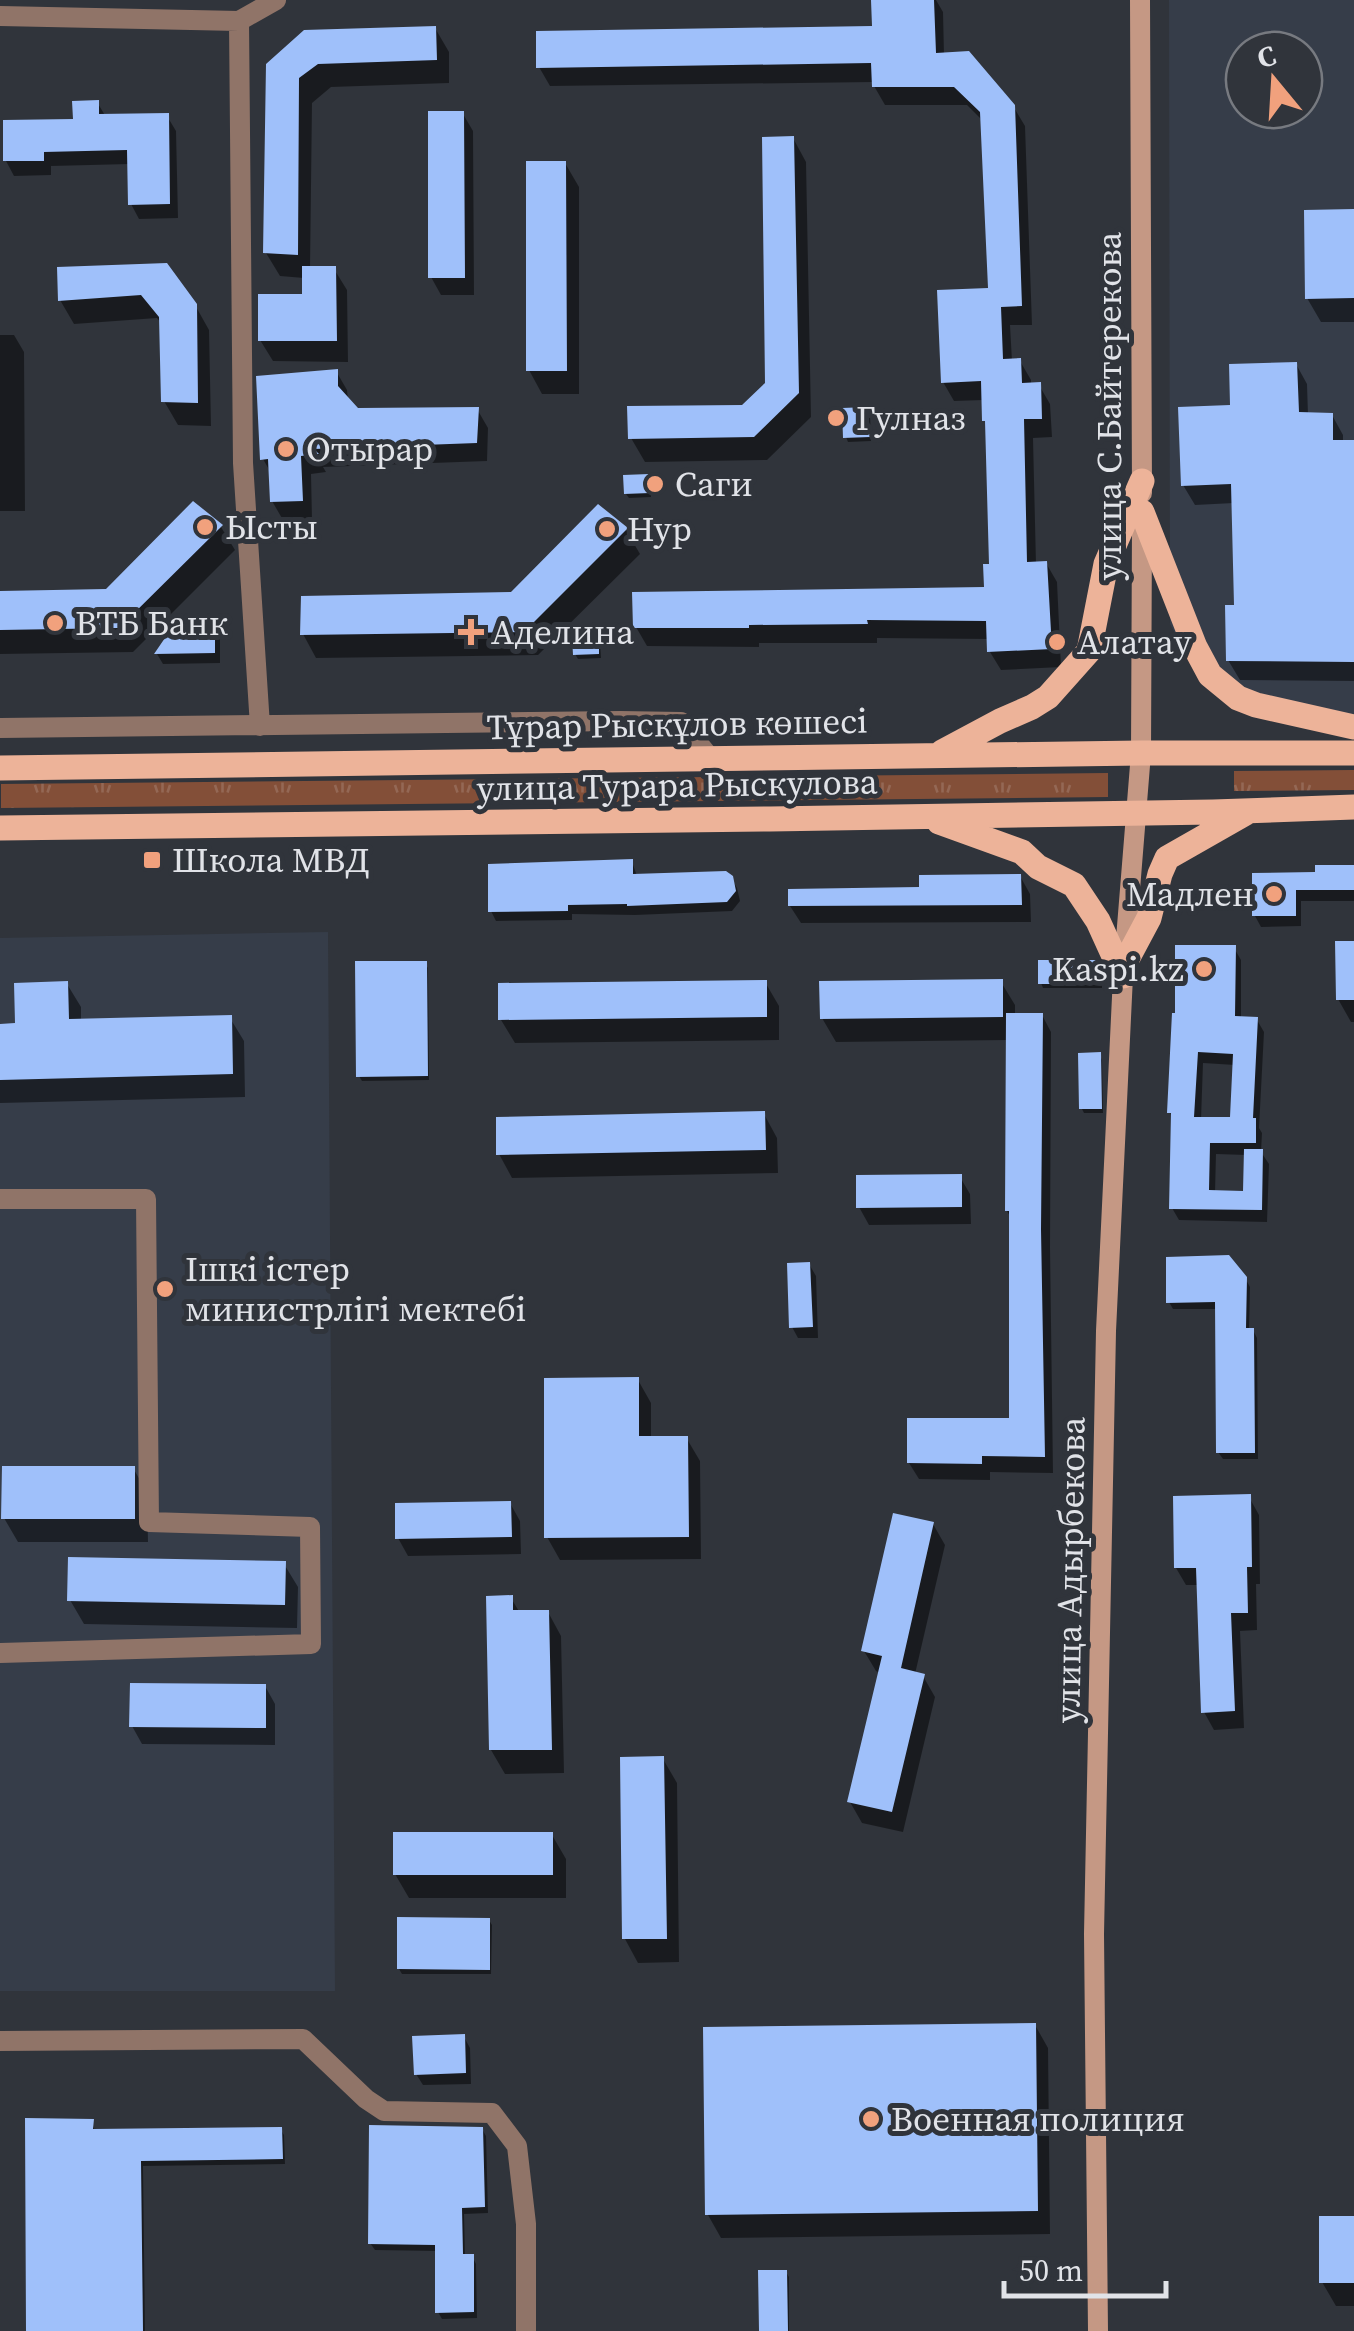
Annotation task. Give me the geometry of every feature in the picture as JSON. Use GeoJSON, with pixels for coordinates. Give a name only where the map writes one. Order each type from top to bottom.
{"type":"FeatureCollection","features":[{"type":"Feature","properties":{"kind":"main road","name":"улица С.Байтерекова"},"geometry":{"type":"LineString","coordinates":[[1138,812],[1142,512],[1140,0]]}},
{"type":"Feature","properties":{"kind":"main road"},"geometry":{"type":"LineString","coordinates":[[935,756],[1048,697],[1089,650],[1106,564],[1142,481]]}},
{"type":"Feature","properties":{"kind":"main road"},"geometry":{"type":"LineString","coordinates":[[1142,512],[1210,676],[1238,698],[1256,705],[1354,728]]}},
{"type":"Feature","properties":{"kind":"main road","name":"Тұрар Рыскұлов көшесі"},"geometry":{"type":"LineString","coordinates":[[0,768],[1354,753]]}},
{"type":"Feature","properties":{"kind":"main road","name":"улица Турара Рыскулова"},"geometry":{"type":"LineString","coordinates":[[0,828],[1354,807]]}},
{"type":"Feature","properties":{"kind":"main road"},"geometry":{"type":"LineString","coordinates":[[1124,970],[1149,918],[1168,858],[1252,809]]}},
{"type":"Feature","properties":{"kind":"main road","name":"улица Адырбекова"},"geometry":{"type":"LineString","coordinates":[[1098,2331],[1095,1914],[1106,1331],[1124,970],[1138,812]]}},
{"type":"Feature","properties":{"kind":"main road"},"geometry":{"type":"LineString","coordinates":[[920,816],[1022,852],[1038,867],[1074,885],[1124,970]]}},
{"type":"Feature","properties":{"kind":"street"},"geometry":{"type":"LineString","coordinates":[[0,16],[27,8],[239,20],[276,0]]}},
{"type":"Feature","properties":{"kind":"street"},"geometry":{"type":"LineString","coordinates":[[239,20],[243,463],[260,726]]}},
{"type":"Feature","properties":{"kind":"street"},"geometry":{"type":"LineString","coordinates":[[0,728],[681,722],[711,759]]}},
{"type":"Feature","properties":{"kind":"street"},"geometry":{"type":"LineString","coordinates":[[0,1200],[146,1198],[149,1522],[310,1527],[311,1644],[0,1654]]}},
{"type":"Feature","properties":{"kind":"street"},"geometry":{"type":"LineString","coordinates":[[0,2041],[302,2039],[384,2111],[492,2112],[517,2146],[526,2224],[526,2331]]}},
{"type":"Feature","properties":{"kind":"shaded area"},"geometry":{"type":"Polygon","coordinates":[[[1169,0],[1354,0],[1354,724],[1202,684],[1170,624],[1169,0]]]}},
{"type":"Feature","properties":{"kind":"shaded area","name":"Ішкі істер министрлігі мектебі"},"geometry":{"type":"Polygon","coordinates":[[[328,932],[335,1991],[0,1991],[0,938],[328,932]]]}},
{"type":"Feature","properties":{"kind":"green space"},"geometry":{"type":"Polygon","coordinates":[[[1354,770],[1354,790],[1234,791],[1234,771],[1354,770]]]}},
{"type":"Feature","properties":{"kind":"green space"},"geometry":{"type":"Polygon","coordinates":[[[1108,773],[1108,797],[1,808],[1,784],[1108,773]]]}},
{"type":"Feature","properties":{"kind":"building"},"geometry":{"type":"Polygon","coordinates":[[[871,0],[934,0],[936,53],[969,51],[1015,105],[1022,306],[1001,307],[1003,359],[1021,358],[1022,383],[1041,382],[1042,419],[1024,419],[1027,562],[1047,561],[1052,649],[987,652],[986,621],[867,620],[868,624],[633,628],[632,592],[984,587],[983,564],[989,564],[981,381],[941,383],[937,290],[988,288],[980,112],[954,87],[872,87],[871,63],[536,68],[536,31],[872,26],[871,0]]]}},
{"type":"Feature","properties":{"kind":"building"},"geometry":{"type":"Polygon","coordinates":[[[436,26],[437,60],[318,64],[299,78],[298,255],[263,253],[266,64],[304,30],[436,26]]]}},
{"type":"Feature","properties":{"kind":"building"},"geometry":{"type":"Polygon","coordinates":[[[99,100],[99,114],[169,113],[170,204],[128,205],[127,150],[44,152],[44,161],[3,161],[3,120],[73,119],[72,101],[99,100]]]}},
{"type":"Feature","properties":{"kind":"building"},"geometry":{"type":"Polygon","coordinates":[[[428,111],[464,111],[465,278],[428,278],[428,111]]]}},
{"type":"Feature","properties":{"kind":"building"},"geometry":{"type":"Polygon","coordinates":[[[794,136],[799,393],[754,437],[628,439],[627,406],[742,405],[765,383],[762,137],[794,136]]]}},
{"type":"Feature","properties":{"kind":"building"},"geometry":{"type":"Polygon","coordinates":[[[526,161],[566,161],[567,371],[526,371],[526,161]]]}},
{"type":"Feature","properties":{"kind":"building"},"geometry":{"type":"Polygon","coordinates":[[[1354,209],[1354,298],[1305,299],[1304,210],[1354,209]]]}},
{"type":"Feature","properties":{"kind":"building"},"geometry":{"type":"Polygon","coordinates":[[[167,263],[197,304],[198,403],[161,402],[159,317],[141,295],[58,301],[57,267],[167,263]]]}},
{"type":"Feature","properties":{"kind":"building"},"geometry":{"type":"Polygon","coordinates":[[[302,266],[336,266],[337,341],[258,341],[258,294],[302,294],[302,266]]]}},
{"type":"Feature","properties":{"kind":"building"},"geometry":{"type":"Polygon","coordinates":[[[1297,362],[1299,412],[1333,413],[1333,440],[1354,440],[1354,662],[1226,661],[1225,605],[1234,605],[1231,484],[1181,486],[1178,407],[1230,405],[1229,364],[1297,362]]]}},
{"type":"Feature","properties":{"kind":"building"},"geometry":{"type":"Polygon","coordinates":[[[338,369],[338,386],[358,408],[479,407],[477,443],[314,449],[319,454],[301,456],[303,501],[270,502],[268,459],[260,460],[256,376],[338,369]]]}},
{"type":"Feature","properties":{"kind":"building"},"geometry":{"type":"Polygon","coordinates":[[[868,407],[870,437],[843,438],[842,408],[868,407]]]}},
{"type":"Feature","properties":{"kind":"building"},"geometry":{"type":"Polygon","coordinates":[[[649,474],[650,493],[624,494],[623,475],[649,474]]]}},
{"type":"Feature","properties":{"kind":"building"},"geometry":{"type":"Polygon","coordinates":[[[193,501],[223,525],[119,628],[0,630],[0,591],[106,589],[193,501]]]}},
{"type":"Feature","properties":{"kind":"building"},"geometry":{"type":"Polygon","coordinates":[[[598,504],[628,528],[524,632],[300,635],[301,596],[511,592],[598,504]]]}},
{"type":"Feature","properties":{"kind":"building"},"geometry":{"type":"Polygon","coordinates":[[[180,616],[215,616],[215,653],[154,654],[180,616]]]}},
{"type":"Feature","properties":{"kind":"building"},"geometry":{"type":"Polygon","coordinates":[[[599,635],[599,654],[573,655],[572,636],[599,635]]]}},
{"type":"Feature","properties":{"kind":"building"},"geometry":{"type":"Polygon","coordinates":[[[633,859],[633,874],[726,871],[733,876],[736,891],[727,902],[568,905],[568,911],[488,912],[488,864],[633,859]]]}},
{"type":"Feature","properties":{"kind":"building"},"geometry":{"type":"Polygon","coordinates":[[[1315,865],[1354,865],[1354,890],[1296,890],[1296,916],[1252,916],[1252,873],[1315,872],[1315,865]]]}},
{"type":"Feature","properties":{"kind":"building"},"geometry":{"type":"Polygon","coordinates":[[[1021,874],[1022,905],[788,906],[788,889],[919,887],[919,875],[1021,874]]]}},
{"type":"Feature","properties":{"kind":"building"},"geometry":{"type":"Polygon","coordinates":[[[1335,941],[1354,941],[1354,1000],[1336,1000],[1335,941]]]}},
{"type":"Feature","properties":{"kind":"building"},"geometry":{"type":"Polygon","coordinates":[[[1175,945],[1236,945],[1235,1016],[1258,1017],[1253,1118],[1256,1143],[1210,1143],[1209,1190],[1243,1191],[1244,1149],[1263,1149],[1262,1210],[1169,1209],[1171,1113],[1167,1113],[1175,1013],[1175,945]],[[1198,1052],[1194,1117],[1230,1117],[1233,1054],[1198,1052]]]}},
{"type":"Feature","properties":{"kind":"building"},"geometry":{"type":"Polygon","coordinates":[[[1038,960],[1098,960],[1101,984],[1038,984],[1038,960]]]}},
{"type":"Feature","properties":{"kind":"building"},"geometry":{"type":"Polygon","coordinates":[[[355,961],[427,961],[428,1076],[356,1077],[355,961]]]}},
{"type":"Feature","properties":{"kind":"building"},"geometry":{"type":"Polygon","coordinates":[[[1003,979],[1003,1017],[820,1019],[819,981],[1003,979]]]}},
{"type":"Feature","properties":{"kind":"building"},"geometry":{"type":"Polygon","coordinates":[[[767,980],[767,1017],[498,1020],[498,983],[767,980]]]}},
{"type":"Feature","properties":{"kind":"building"},"geometry":{"type":"Polygon","coordinates":[[[68,981],[69,1019],[232,1015],[233,1074],[0,1080],[0,1024],[15,1023],[14,983],[68,981]]]}},
{"type":"Feature","properties":{"kind":"building"},"geometry":{"type":"Polygon","coordinates":[[[1006,1013],[1043,1013],[1045,1457],[982,1456],[982,1464],[907,1463],[907,1418],[1009,1418],[1006,1013]]]}},
{"type":"Feature","properties":{"kind":"building"},"geometry":{"type":"Polygon","coordinates":[[[1101,1052],[1102,1109],[1079,1109],[1078,1053],[1101,1052]]]}},
{"type":"Feature","properties":{"kind":"building"},"geometry":{"type":"Polygon","coordinates":[[[765,1111],[766,1150],[496,1155],[496,1117],[765,1111]]]}},
{"type":"Feature","properties":{"kind":"building"},"geometry":{"type":"Polygon","coordinates":[[[962,1174],[962,1207],[856,1208],[856,1175],[962,1174]]]}},
{"type":"Feature","properties":{"kind":"building"},"geometry":{"type":"Polygon","coordinates":[[[1229,1255],[1247,1277],[1246,1328],[1254,1328],[1255,1453],[1216,1453],[1215,1302],[1166,1303],[1166,1257],[1229,1255]]]}},
{"type":"Feature","properties":{"kind":"building"},"geometry":{"type":"Polygon","coordinates":[[[810,1262],[813,1327],[789,1328],[787,1263],[810,1262]]]}},
{"type":"Feature","properties":{"kind":"building"},"geometry":{"type":"Polygon","coordinates":[[[639,1377],[639,1436],[688,1436],[689,1537],[544,1538],[544,1378],[639,1377]]]}},
{"type":"Feature","properties":{"kind":"building"},"geometry":{"type":"Polygon","coordinates":[[[2,1466],[135,1466],[135,1519],[1,1519],[2,1466]]]}},
{"type":"Feature","properties":{"kind":"building"},"geometry":{"type":"Polygon","coordinates":[[[1251,1494],[1248,1613],[1231,1613],[1235,1711],[1201,1713],[1196,1568],[1174,1568],[1173,1496],[1251,1494]]]}},
{"type":"Feature","properties":{"kind":"building"},"geometry":{"type":"Polygon","coordinates":[[[511,1501],[512,1537],[395,1539],[395,1503],[511,1501]]]}},
{"type":"Feature","properties":{"kind":"building"},"geometry":{"type":"Polygon","coordinates":[[[893,1513],[934,1522],[901,1668],[925,1674],[892,1812],[847,1802],[882,1656],[861,1651],[893,1513]]]}},
{"type":"Feature","properties":{"kind":"building"},"geometry":{"type":"Polygon","coordinates":[[[68,1557],[286,1561],[285,1605],[67,1601],[68,1557]]]}},
{"type":"Feature","properties":{"kind":"building"},"geometry":{"type":"Polygon","coordinates":[[[513,1595],[513,1610],[549,1610],[552,1750],[489,1750],[486,1596],[513,1595]]]}},
{"type":"Feature","properties":{"kind":"building"},"geometry":{"type":"Polygon","coordinates":[[[130,1683],[266,1684],[266,1728],[129,1727],[130,1683]]]}},
{"type":"Feature","properties":{"kind":"building"},"geometry":{"type":"Polygon","coordinates":[[[664,1756],[667,1939],[622,1939],[620,1757],[664,1756]]]}},
{"type":"Feature","properties":{"kind":"building"},"geometry":{"type":"Polygon","coordinates":[[[393,1832],[553,1832],[553,1875],[393,1875],[393,1832]]]}},
{"type":"Feature","properties":{"kind":"building"},"geometry":{"type":"Polygon","coordinates":[[[397,1917],[490,1918],[490,1970],[397,1969],[397,1917]]]}},
{"type":"Feature","properties":{"kind":"building","name":"Военная полиция"},"geometry":{"type":"Polygon","coordinates":[[[1036,2023],[1038,2211],[705,2215],[703,2027],[1036,2023]]]}},
{"type":"Feature","properties":{"kind":"building"},"geometry":{"type":"Polygon","coordinates":[[[465,2034],[466,2073],[414,2075],[412,2036],[465,2034]]]}},
{"type":"Feature","properties":{"kind":"building"},"geometry":{"type":"Polygon","coordinates":[[[25,2118],[94,2119],[93,2129],[282,2127],[283,2159],[141,2161],[143,2331],[26,2331],[25,2118]]]}},
{"type":"Feature","properties":{"kind":"building"},"geometry":{"type":"Polygon","coordinates":[[[369,2125],[483,2127],[485,2207],[462,2208],[463,2254],[474,2254],[474,2312],[435,2313],[435,2245],[368,2244],[369,2125]]]}},
{"type":"Feature","properties":{"kind":"building"},"geometry":{"type":"Polygon","coordinates":[[[1319,2216],[1354,2216],[1354,2283],[1319,2283],[1319,2216]]]}},
{"type":"Feature","properties":{"kind":"building"},"geometry":{"type":"Polygon","coordinates":[[[758,2270],[787,2270],[788,2331],[759,2331],[758,2270]]]}},
{"type":"Feature","properties":{"kind":"place","name":"Гулназ"},"geometry":{"type":"Point","coordinates":[836,418]}},
{"type":"Feature","properties":{"kind":"place","name":"Отырар"},"geometry":{"type":"Point","coordinates":[286,449]}},
{"type":"Feature","properties":{"kind":"place","name":"Саги"},"geometry":{"type":"Point","coordinates":[655,484]}},
{"type":"Feature","properties":{"kind":"place","name":"Ысты"},"geometry":{"type":"Point","coordinates":[205,527]}},
{"type":"Feature","properties":{"kind":"place","name":"Нур"},"geometry":{"type":"Point","coordinates":[607,529]}},
{"type":"Feature","properties":{"kind":"place","name":"ВТБ Банк"},"geometry":{"type":"Point","coordinates":[55,623]}},
{"type":"Feature","properties":{"kind":"place","name":"Аделина"},"geometry":{"type":"Point","coordinates":[471,632]}},
{"type":"Feature","properties":{"kind":"place","name":"Алатау"},"geometry":{"type":"Point","coordinates":[1057,642]}},
{"type":"Feature","properties":{"kind":"place","name":"Школа МВД"},"geometry":{"type":"Point","coordinates":[152,860]}},
{"type":"Feature","properties":{"kind":"place","name":"Мадлен"},"geometry":{"type":"Point","coordinates":[1274,894]}},
{"type":"Feature","properties":{"kind":"place","name":"Kaspi.kz"},"geometry":{"type":"Point","coordinates":[1204,969]}},
{"type":"Feature","properties":{"kind":"place","name":"Ішкі істер министрлігі мектебі"},"geometry":{"type":"Point","coordinates":[165,1289]}},
{"type":"Feature","properties":{"kind":"place","name":"Военная полиция"},"geometry":{"type":"Point","coordinates":[871,2119]}}]}
